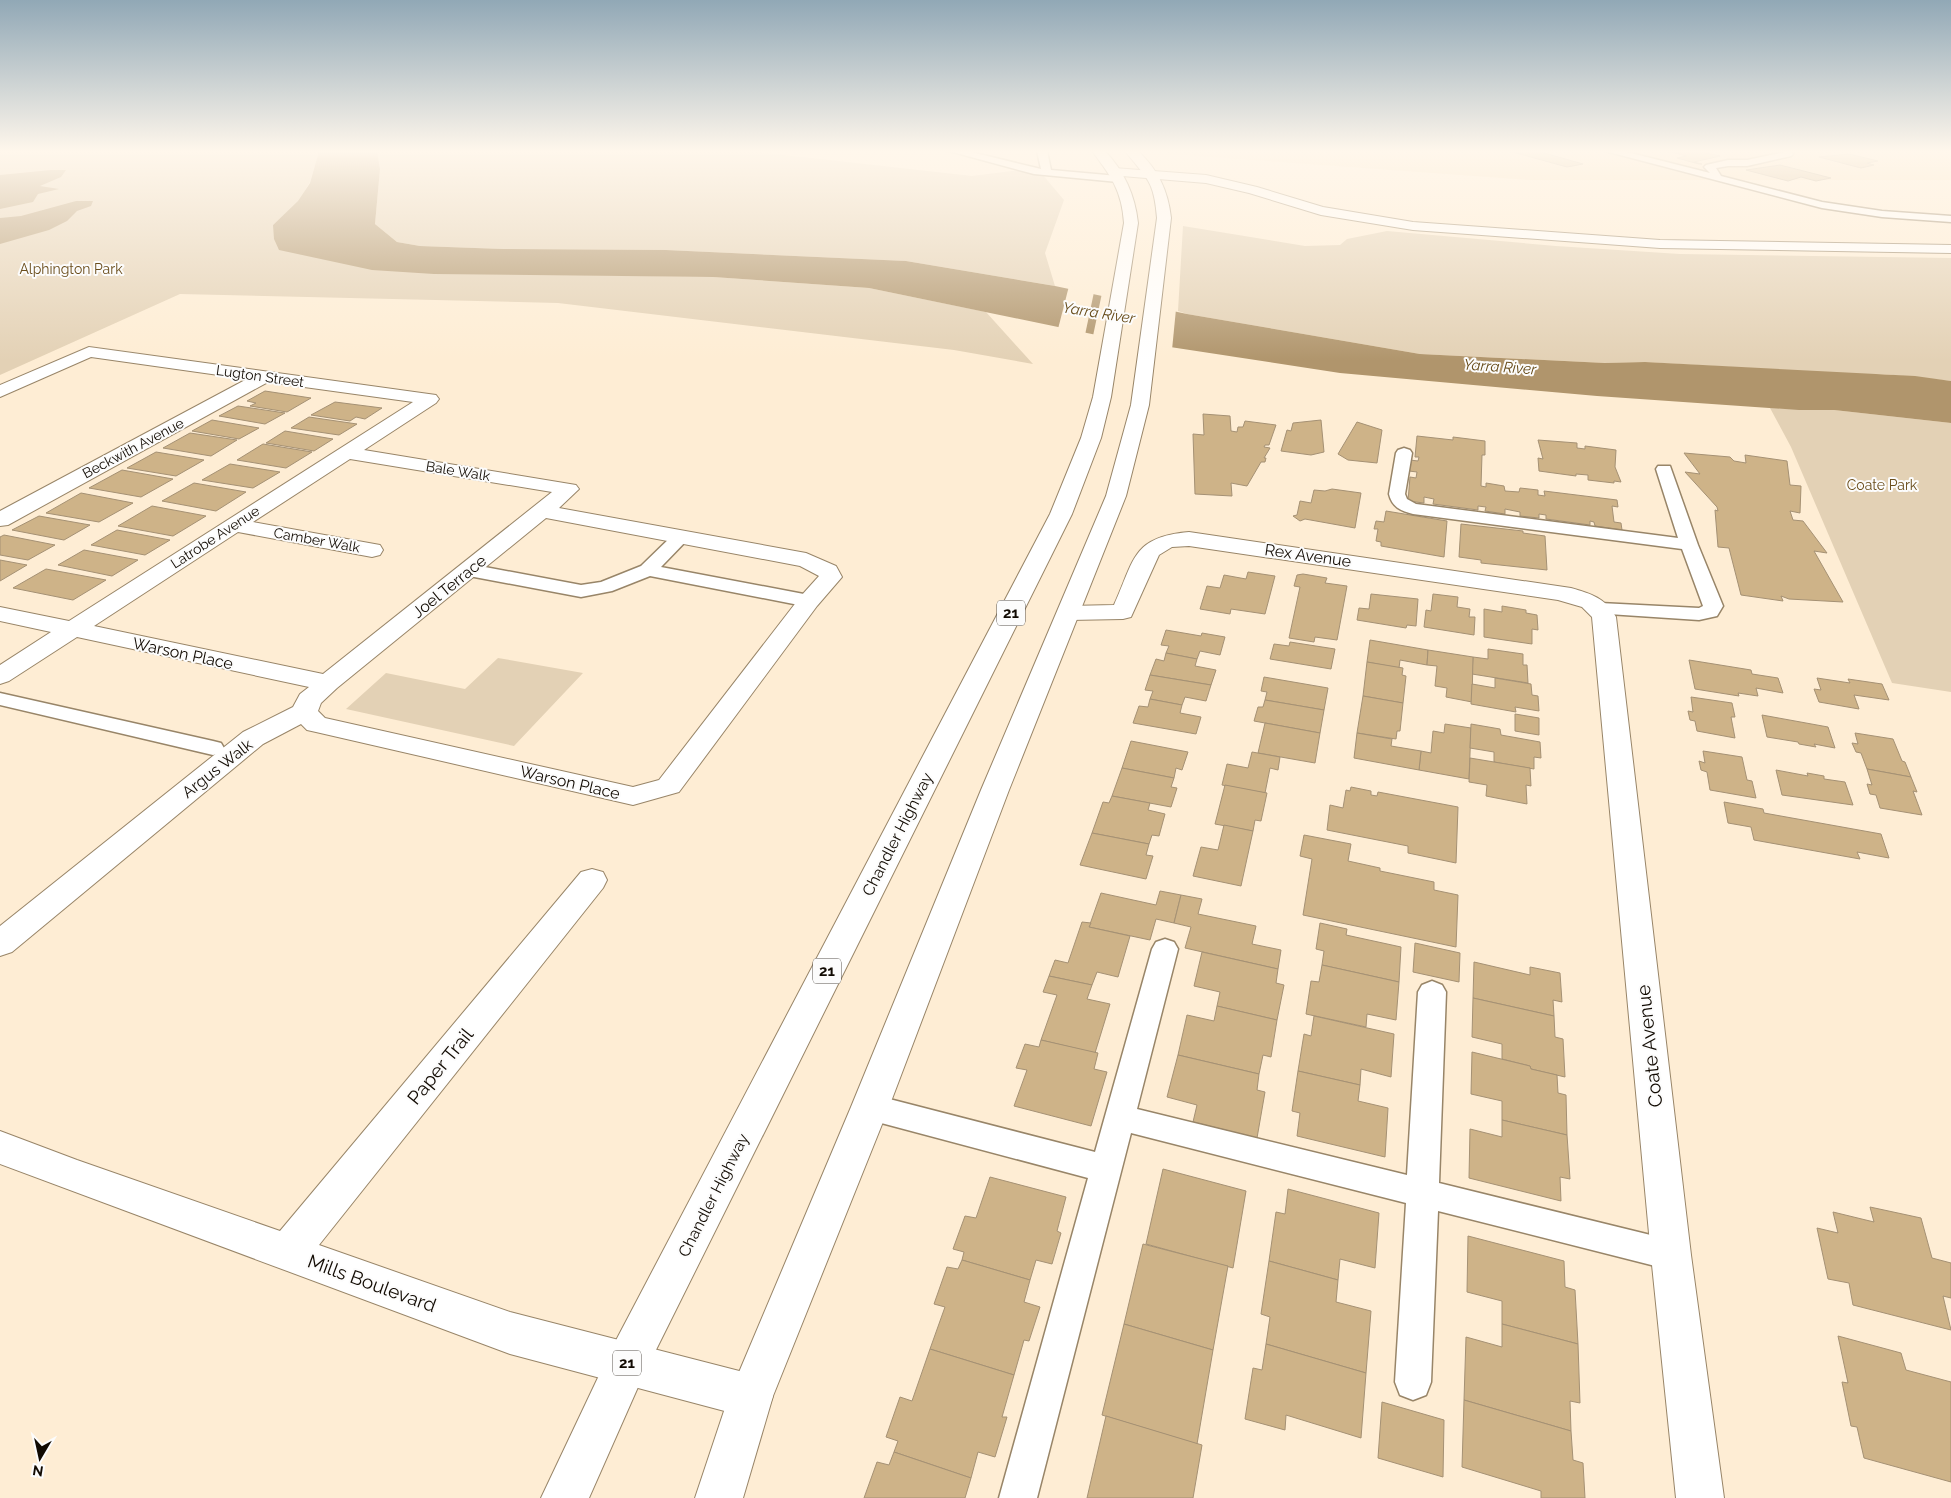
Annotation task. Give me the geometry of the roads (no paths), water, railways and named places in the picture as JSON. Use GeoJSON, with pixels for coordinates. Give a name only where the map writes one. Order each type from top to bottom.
{"type":"FeatureCollection","features":[{"type":"Feature","properties":{"kind":"street","name":"Chandler Highway"},"geometry":{"type":"LineString","coordinates":[[565,1498],[627,1364],[1061,514],[1091,438],[1102,397],[1131,221]]}},
{"type":"Feature","properties":{"kind":"street"},"geometry":{"type":"LineString","coordinates":[[720,1498],[751,1396],[870,1107],[995,790],[1116,496],[1134,434],[1140,405],[1164,221]]}},
{"type":"Feature","properties":{"kind":"street"},"geometry":{"type":"LineString","coordinates":[[1382,221],[1413,226],[1660,244],[1951,249]]}},
{"type":"Feature","properties":{"kind":"street","name":"Lugton Street"},"geometry":{"type":"LineString","coordinates":[[0,392],[89,352],[430,399]]}},
{"type":"Feature","properties":{"kind":"street","name":"Beckwith Avenue"},"geometry":{"type":"LineString","coordinates":[[0,520],[266,376]]}},
{"type":"Feature","properties":{"kind":"street","name":"Latrobe Avenue"},"geometry":{"type":"LineString","coordinates":[[0,676],[430,399]]}},
{"type":"Feature","properties":{"kind":"street","name":"Bale Walk"},"geometry":{"type":"LineString","coordinates":[[346,453],[569,489]]}},
{"type":"Feature","properties":{"kind":"street","name":"Joel Terrace"},"geometry":{"type":"LineString","coordinates":[[328,683],[569,489]]}},
{"type":"Feature","properties":{"kind":"street","name":"Warson Place"},"geometry":{"type":"LineString","coordinates":[[304,712],[316,724],[633,796],[669,786],[809,602],[831,577],[828,571],[806,560],[542,511]]}},
{"type":"Feature","properties":{"kind":"street","name":"Camber Walk"},"geometry":{"type":"LineString","coordinates":[[233,525],[372,550]]}},
{"type":"Feature","properties":{"kind":"street","name":"Rex Avenue"},"geometry":{"type":"LineString","coordinates":[[1069,613],[1120,620],[1149,552],[1152,548],[1178,540],[1206,540],[1558,593],[1594,605]]}},
{"type":"Feature","properties":{"kind":"street","name":"Coate Avenue"},"geometry":{"type":"LineString","coordinates":[[1594,605],[1604,617],[1671,1255],[1700,1498]]}},
{"type":"Feature","properties":{"kind":"street","name":"Warson Place"},"geometry":{"type":"LineString","coordinates":[[0,614],[328,683]]}},
{"type":"Feature","properties":{"kind":"street"},"geometry":{"type":"LineString","coordinates":[[304,712],[309,700],[328,683]]}},
{"type":"Feature","properties":{"kind":"street","name":"Argus Walk"},"geometry":{"type":"LineString","coordinates":[[0,944],[253,738],[304,712]]}},
{"type":"Feature","properties":{"kind":"street","name":"Argus Walk"},"geometry":{"type":"LineString","coordinates":[[0,957],[122,857],[136,832]]}},
{"type":"Feature","properties":{"kind":"street","name":"Paper Trail"},"geometry":{"type":"LineString","coordinates":[[288,1252],[592,880]]}},
{"type":"Feature","properties":{"kind":"street","name":"Mills Boulevard"},"geometry":{"type":"LineString","coordinates":[[0,1147],[66,1173],[526,1338],[751,1396]]}},
{"type":"Feature","properties":{"kind":"lane"},"geometry":{"type":"LineString","coordinates":[[1404,453],[1397,494],[1403,506],[1413,509],[1689,545]]}},
{"type":"Feature","properties":{"kind":"lane"},"geometry":{"type":"LineString","coordinates":[[1594,605],[1687,614],[1710,612],[1713,606],[1689,545],[1664,469]]}},
{"type":"Feature","properties":{"kind":"lane"},"geometry":{"type":"LineString","coordinates":[[469,570],[581,591],[605,587],[648,570],[681,537]]}},
{"type":"Feature","properties":{"kind":"lane"},"geometry":{"type":"LineString","coordinates":[[648,570],[809,602]]}},
{"type":"Feature","properties":{"kind":"lane"},"geometry":{"type":"LineString","coordinates":[[0,699],[212,748]]}},
{"type":"Feature","properties":{"kind":"lane"},"geometry":{"type":"LineString","coordinates":[[1018,1498],[1165,948]]}},
{"type":"Feature","properties":{"kind":"lane"},"geometry":{"type":"LineString","coordinates":[[1413,1382],[1432,992]]}},
{"type":"Feature","properties":{"kind":"lane"},"geometry":{"type":"LineString","coordinates":[[870,1107],[1106,1169]]}},
{"type":"Feature","properties":{"kind":"lane"},"geometry":{"type":"LineString","coordinates":[[1120,1117],[1671,1255]]}},
{"type":"Feature","properties":{"kind":"water"},"geometry":{"type":"Polygon","coordinates":[[[0,221],[67,221],[49,230],[0,244],[0,221]]]}},
{"type":"Feature","properties":{"kind":"water","name":"Yarra River"},"geometry":{"type":"Polygon","coordinates":[[[277,221],[375,221],[375,224],[397,242],[420,246],[503,249],[666,250],[906,261],[1055,286],[1187,314],[1420,354],[1605,363],[1645,362],[1915,376],[1951,381],[1951,423],[1834,410],[1799,410],[1597,396],[1340,373],[1111,338],[869,288],[713,277],[434,274],[372,270],[279,250],[274,239],[273,225],[277,221]]]}},
{"type":"Feature","properties":{"kind":"park label","name":"Alphington Park"},"geometry":{"type":"Point","coordinates":[71,269]}},
{"type":"Feature","properties":{"kind":"park label","name":"Coate Park"},"geometry":{"type":"Point","coordinates":[1882,485]}}]}
